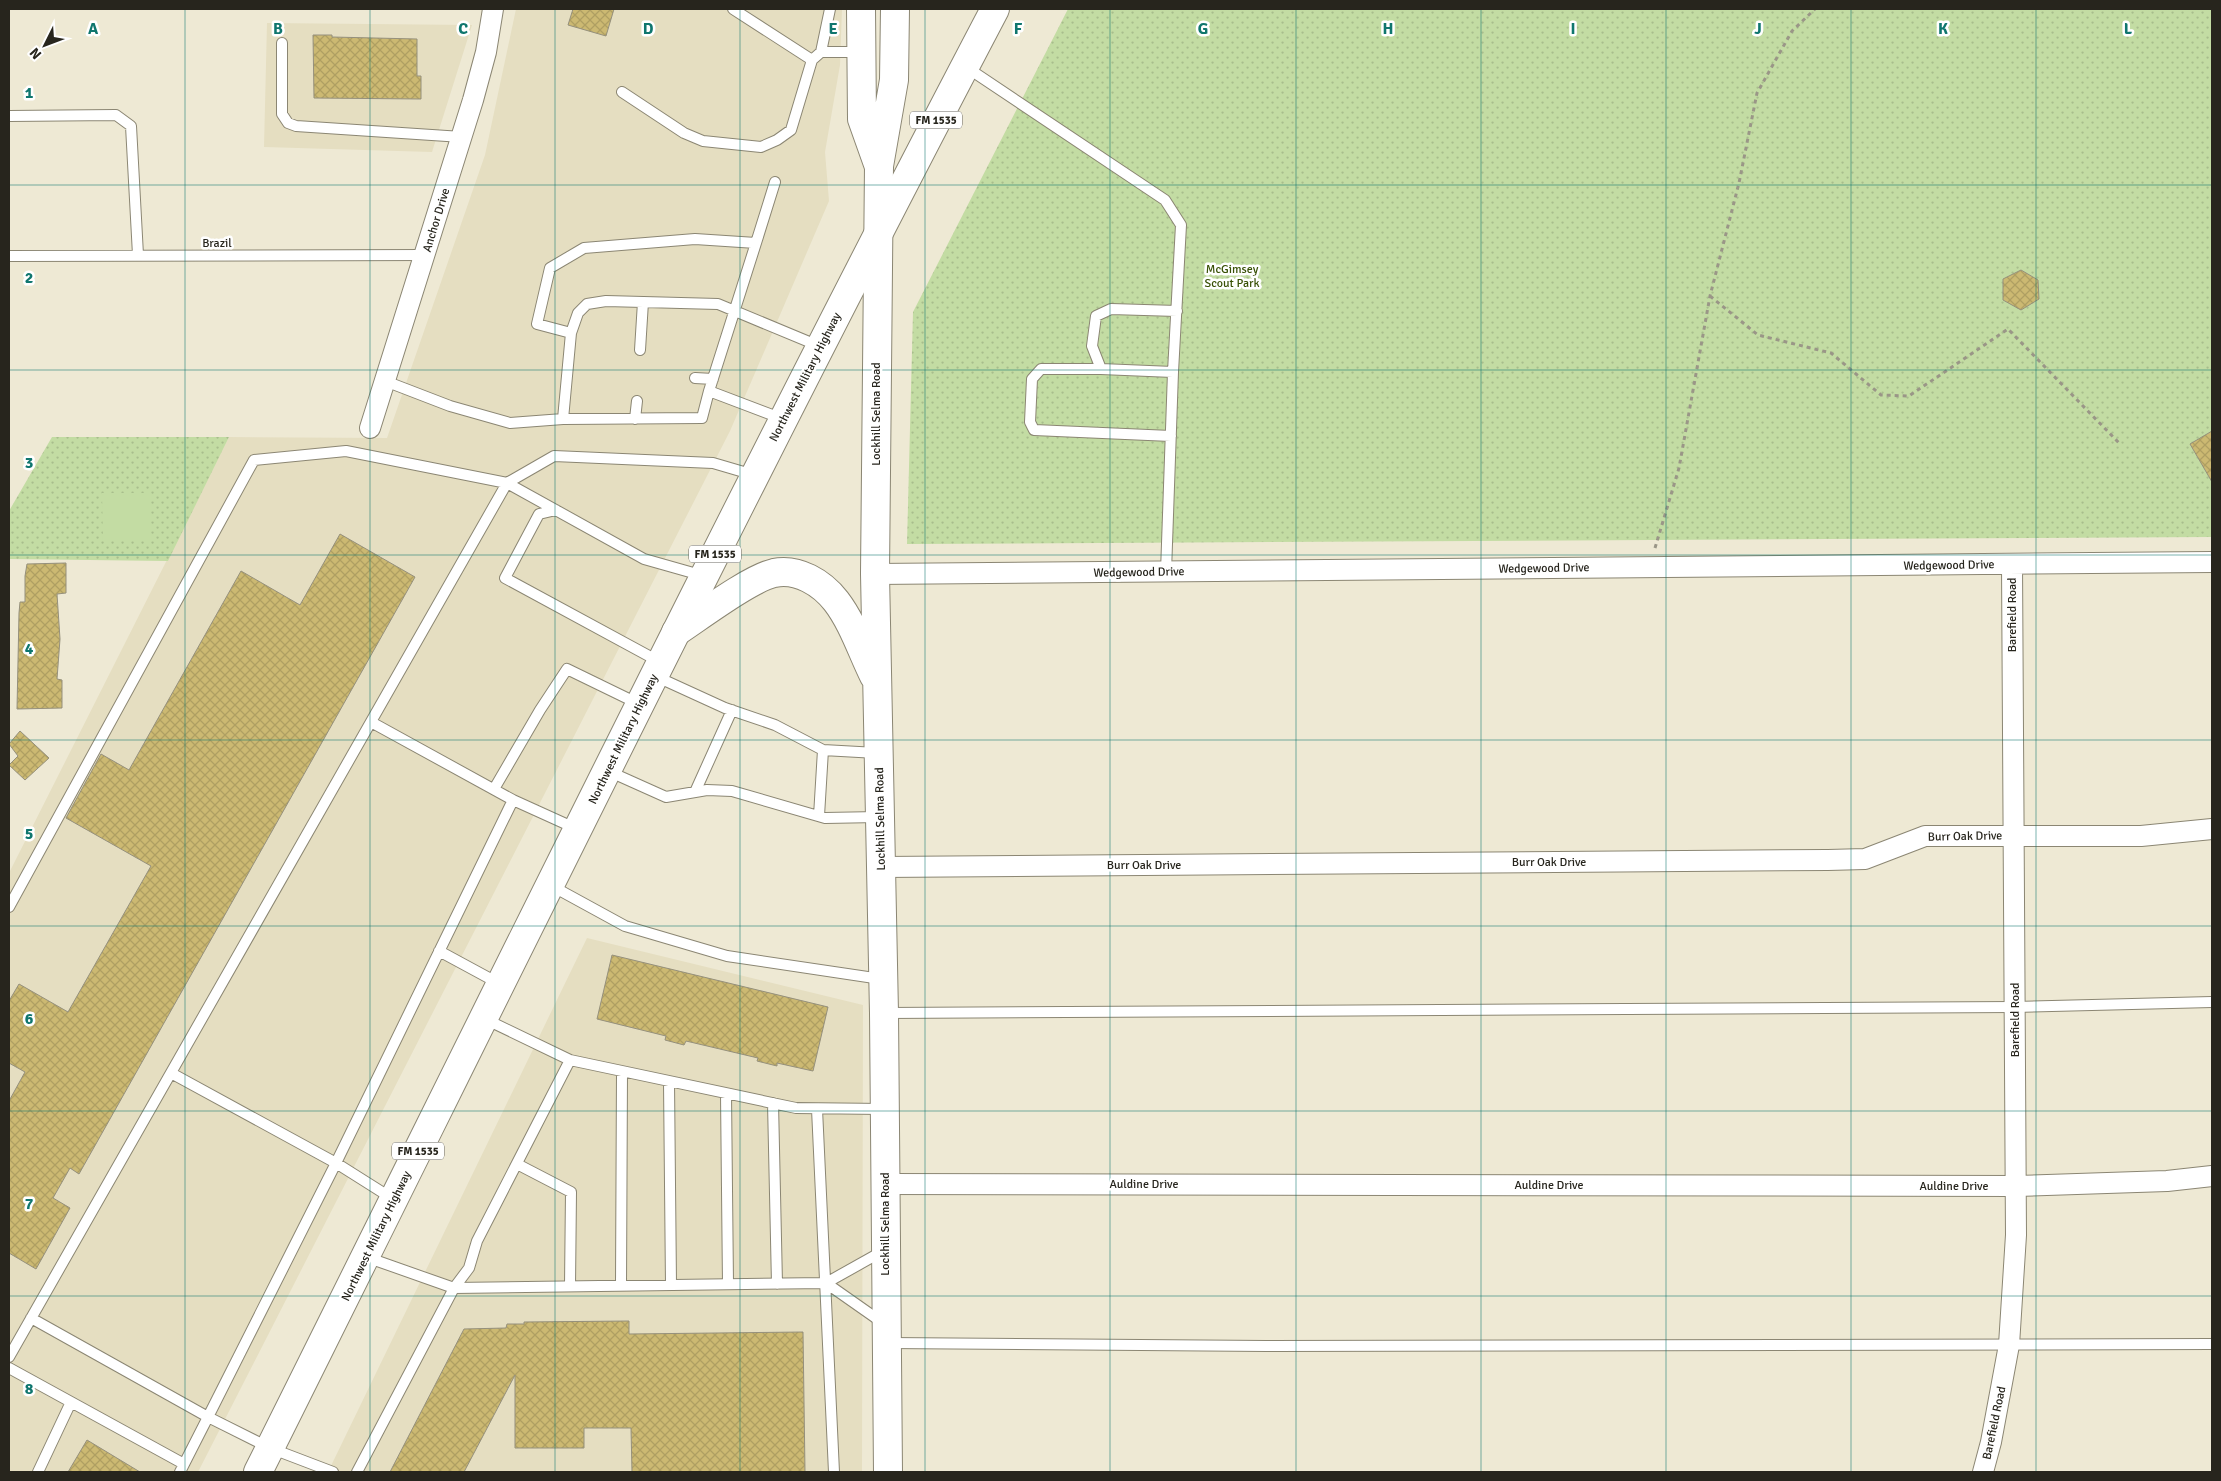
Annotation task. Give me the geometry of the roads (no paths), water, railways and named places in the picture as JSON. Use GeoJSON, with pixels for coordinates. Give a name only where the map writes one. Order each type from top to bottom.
{"type":"FeatureCollection","features":[{"type":"Feature","properties":{"kind":"main road","name":"Lockhill Selma Road"},"geometry":{"type":"LineString","coordinates":[[861,9],[862,119],[879,166]]}},
{"type":"Feature","properties":{"kind":"main road","name":"Lockhill Selma Road"},"geometry":{"type":"LineString","coordinates":[[888,1472],[884,1013],[875,574],[879,166],[894,80],[895,9]]}},
{"type":"Feature","properties":{"kind":"main road","name":"Northwest Military Highway"},"geometry":{"type":"LineString","coordinates":[[258,1472],[657,669],[878,232],[995,9]]}},
{"type":"Feature","properties":{"kind":"main road"},"geometry":{"type":"LineString","coordinates":[[676,632],[754,582],[774,573],[794,574],[812,578],[836,601],[878,684]]}},
{"type":"Feature","properties":{"kind":"street","name":"Anchor Drive"},"geometry":{"type":"LineString","coordinates":[[370,428],[462,137],[486,52],[492,9]]}},
{"type":"Feature","properties":{"kind":"street","name":"Wedgewood Drive"},"geometry":{"type":"LineString","coordinates":[[875,574],[2212,562]]}},
{"type":"Feature","properties":{"kind":"street","name":"Barefield Road"},"geometry":{"type":"LineString","coordinates":[[1983,1472],[1991,1442],[2009,1345],[2016,1234],[2012,564]]}},
{"type":"Feature","properties":{"kind":"street","name":"Burr Oak Drive"},"geometry":{"type":"LineString","coordinates":[[881,867],[1866,859],[1925,836],[2141,836],[2212,828]]}},
{"type":"Feature","properties":{"kind":"street","name":"Auldine Drive"},"geometry":{"type":"LineString","coordinates":[[885,1184],[2016,1186],[2167,1181],[2212,1176]]}},
{"type":"Feature","properties":{"kind":"lane"},"geometry":{"type":"LineString","coordinates":[[733,9],[812,60]]}},
{"type":"Feature","properties":{"kind":"lane"},"geometry":{"type":"LineString","coordinates":[[622,92],[684,133],[704,141],[760,148],[777,140],[791,130],[812,60],[820,52],[830,9]]}},
{"type":"Feature","properties":{"kind":"lane"},"geometry":{"type":"LineString","coordinates":[[282,43],[282,114],[288,123],[296,126],[462,137]]}},
{"type":"Feature","properties":{"kind":"lane"},"geometry":{"type":"LineString","coordinates":[[820,52],[861,52]]}},
{"type":"Feature","properties":{"kind":"lane"},"geometry":{"type":"LineString","coordinates":[[965,66],[1165,200],[1181,224],[1173,372],[1166,572]]}},
{"type":"Feature","properties":{"kind":"lane"},"geometry":{"type":"LineString","coordinates":[[9,116],[116,115],[131,126],[138,255]]}},
{"type":"Feature","properties":{"kind":"lane"},"geometry":{"type":"LineString","coordinates":[[385,381],[450,406],[510,423],[563,419],[702,418],[775,182]]}},
{"type":"Feature","properties":{"kind":"lane"},"geometry":{"type":"LineString","coordinates":[[571,333],[537,324],[550,268],[584,248],[695,239],[756,243]]}},
{"type":"Feature","properties":{"kind":"lane","name":"Brazil"},"geometry":{"type":"LineString","coordinates":[[9,256],[425,255]]}},
{"type":"Feature","properties":{"kind":"lane"},"geometry":{"type":"LineString","coordinates":[[563,419],[571,333],[578,313],[587,304],[606,301],[718,304],[820,347]]}},
{"type":"Feature","properties":{"kind":"lane"},"geometry":{"type":"LineString","coordinates":[[640,350],[642,302]]}},
{"type":"Feature","properties":{"kind":"lane"},"geometry":{"type":"LineString","coordinates":[[1101,369],[1092,346],[1096,316],[1111,309],[1177,311]]}},
{"type":"Feature","properties":{"kind":"lane"},"geometry":{"type":"LineString","coordinates":[[1171,436],[1034,430],[1030,422],[1032,379],[1041,369],[1173,372]]}},
{"type":"Feature","properties":{"kind":"lane"},"geometry":{"type":"LineString","coordinates":[[695,378],[713,379]]}},
{"type":"Feature","properties":{"kind":"lane"},"geometry":{"type":"LineString","coordinates":[[709,391],[784,419]]}},
{"type":"Feature","properties":{"kind":"lane"},"geometry":{"type":"LineString","coordinates":[[635,419],[637,401]]}},
{"type":"Feature","properties":{"kind":"lane"},"geometry":{"type":"LineString","coordinates":[[9,907],[254,460],[346,451],[507,483],[644,559],[704,576]]}},
{"type":"Feature","properties":{"kind":"lane"},"geometry":{"type":"LineString","coordinates":[[9,1357],[507,483],[554,456],[713,463],[755,475]]}},
{"type":"Feature","properties":{"kind":"lane"},"geometry":{"type":"LineString","coordinates":[[556,510],[539,514],[505,578],[657,669],[732,710],[775,725],[823,750],[879,753]]}},
{"type":"Feature","properties":{"kind":"lane"},"geometry":{"type":"LineString","coordinates":[[494,789],[540,710],[567,669],[640,705]]}},
{"type":"Feature","properties":{"kind":"lane"},"geometry":{"type":"LineString","coordinates":[[695,792],[732,710]]}},
{"type":"Feature","properties":{"kind":"lane"},"geometry":{"type":"LineString","coordinates":[[370,722],[513,800],[578,829]]}},
{"type":"Feature","properties":{"kind":"lane"},"geometry":{"type":"LineString","coordinates":[[819,816],[823,750]]}},
{"type":"Feature","properties":{"kind":"lane"},"geometry":{"type":"LineString","coordinates":[[607,770],[666,797],[707,790],[732,790],[819,816],[880,817]]}},
{"type":"Feature","properties":{"kind":"lane"},"geometry":{"type":"LineString","coordinates":[[9,1368],[71,1402],[182,1468],[336,1163],[513,800]]}},
{"type":"Feature","properties":{"kind":"lane"},"geometry":{"type":"LineString","coordinates":[[550,885],[625,926],[727,956],[882,979]]}},
{"type":"Feature","properties":{"kind":"lane"},"geometry":{"type":"LineString","coordinates":[[438,951],[501,984]]}},
{"type":"Feature","properties":{"kind":"lane"},"geometry":{"type":"LineString","coordinates":[[884,1013],[2014,1007],[2212,1002]]}},
{"type":"Feature","properties":{"kind":"lane"},"geometry":{"type":"LineString","coordinates":[[484,1018],[570,1060],[622,1072],[796,1108],[884,1109]]}},
{"type":"Feature","properties":{"kind":"lane"},"geometry":{"type":"LineString","coordinates":[[357,1472],[454,1288],[469,1268],[477,1241],[570,1060]]}},
{"type":"Feature","properties":{"kind":"lane"},"geometry":{"type":"LineString","coordinates":[[621,1286],[622,1072]]}},
{"type":"Feature","properties":{"kind":"lane"},"geometry":{"type":"LineString","coordinates":[[171,1073],[336,1163],[394,1199]]}},
{"type":"Feature","properties":{"kind":"lane"},"geometry":{"type":"LineString","coordinates":[[669,1082],[671,1285]]}},
{"type":"Feature","properties":{"kind":"lane"},"geometry":{"type":"LineString","coordinates":[[726,1094],[728,1284]]}},
{"type":"Feature","properties":{"kind":"lane"},"geometry":{"type":"LineString","coordinates":[[772,1103],[778,1284]]}},
{"type":"Feature","properties":{"kind":"lane"},"geometry":{"type":"LineString","coordinates":[[817,1109],[834,1472]]}},
{"type":"Feature","properties":{"kind":"lane"},"geometry":{"type":"LineString","coordinates":[[517,1164],[571,1192],[570,1286]]}},
{"type":"Feature","properties":{"kind":"lane"},"geometry":{"type":"LineString","coordinates":[[366,1256],[454,1288],[826,1283],[885,1250]]}},
{"type":"Feature","properties":{"kind":"lane"},"geometry":{"type":"LineString","coordinates":[[826,1283],[886,1334],[1266,1346],[2212,1344]]}},
{"type":"Feature","properties":{"kind":"lane"},"geometry":{"type":"LineString","coordinates":[[31,1318],[208,1417],[270,1448],[332,1472]]}},
{"type":"Feature","properties":{"kind":"lane"},"geometry":{"type":"LineString","coordinates":[[38,1472],[71,1402]]}},
{"type":"Feature","properties":{"kind":"park label","name":"McGimsey Scout Park"},"geometry":{"type":"Point","coordinates":[1232,276]}}]}
